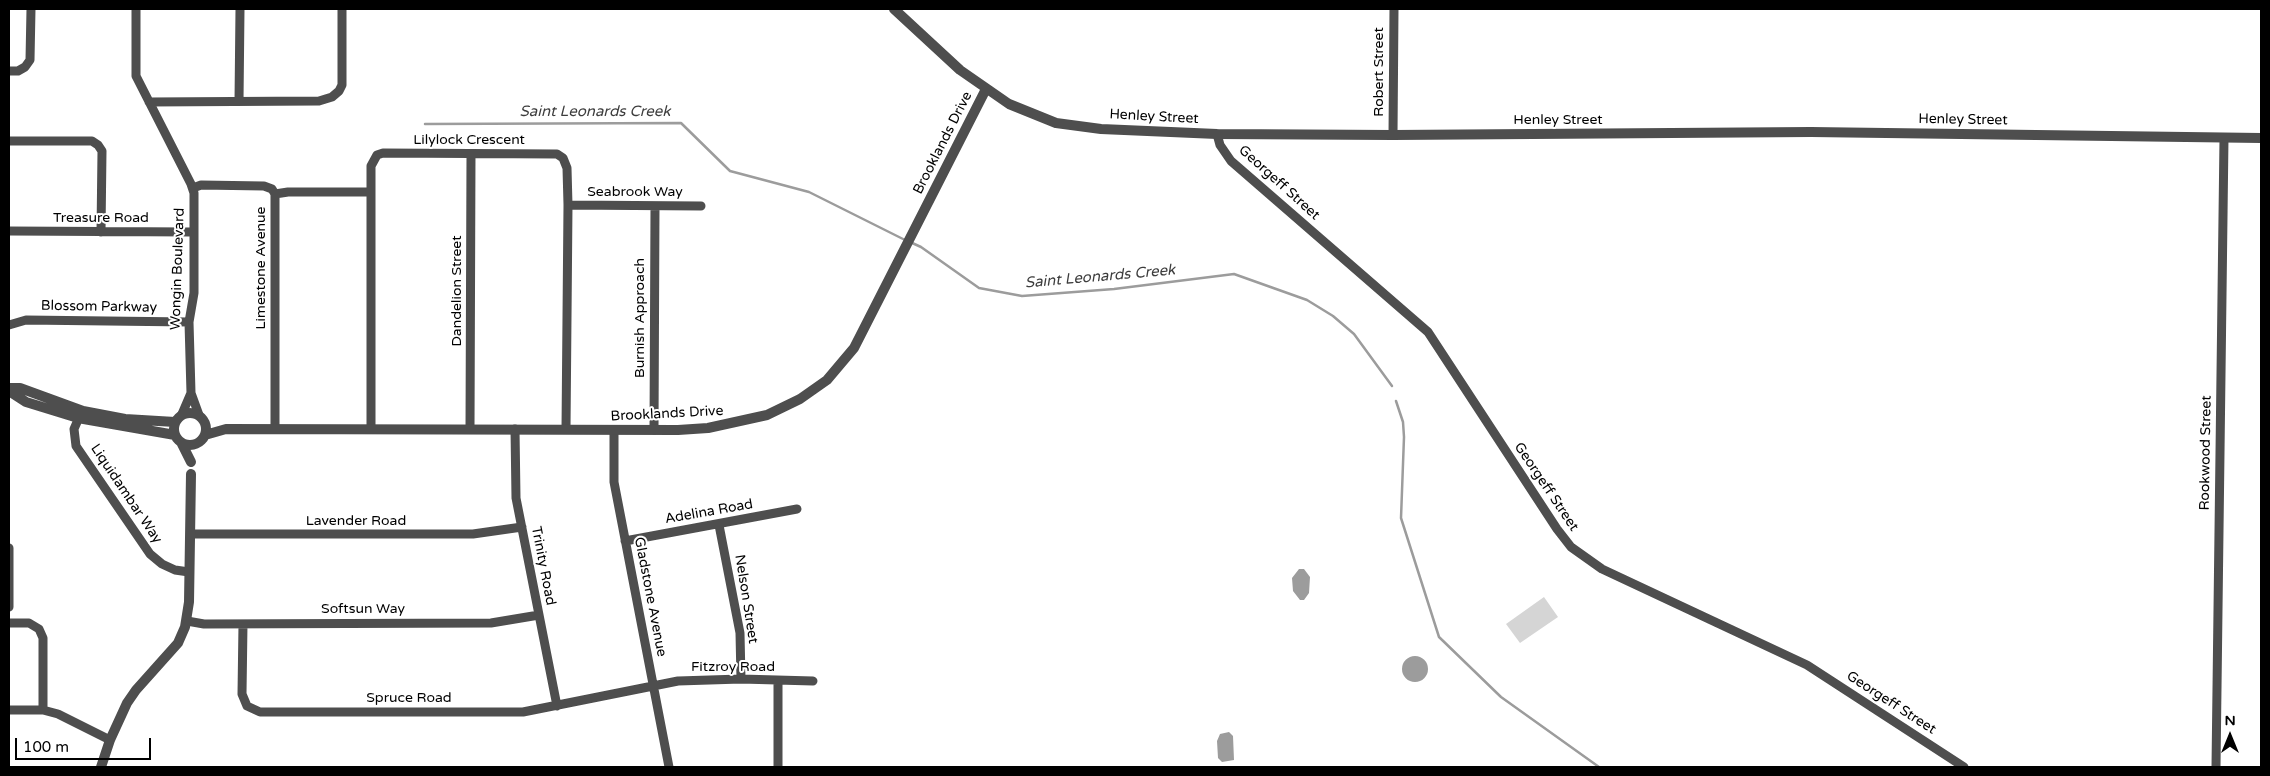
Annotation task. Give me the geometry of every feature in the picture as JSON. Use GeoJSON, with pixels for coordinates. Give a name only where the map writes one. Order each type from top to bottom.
{"type":"FeatureCollection","features":[{"type":"Feature","properties":{"kind":"street"},"geometry":{"type":"LineString","coordinates":[[9,71],[18,71],[25,67],[30,60],[31,9]]}},
{"type":"Feature","properties":{"kind":"street","name":"Wongin Boulevard"},"geometry":{"type":"LineString","coordinates":[[136,9],[136,76],[193,188],[194,293],[189,322],[191,393],[202,418]]}},
{"type":"Feature","properties":{"kind":"street"},"geometry":{"type":"LineString","coordinates":[[239,101],[240,9]]}},
{"type":"Feature","properties":{"kind":"street"},"geometry":{"type":"LineString","coordinates":[[150,102],[319,101],[332,97],[339,91],[342,85],[342,9]]}},
{"type":"Feature","properties":{"kind":"street","name":"Henley Street"},"geometry":{"type":"LineString","coordinates":[[894,9],[960,70],[986,90],[1009,104],[1056,123],[1100,128],[1218,134],[1393,135],[1811,132],[2261,138]]}},
{"type":"Feature","properties":{"kind":"street","name":"Robert Street"},"geometry":{"type":"LineString","coordinates":[[1393,135],[1394,9]]}},
{"type":"Feature","properties":{"kind":"street","name":"Brooklands Drive"},"geometry":{"type":"LineString","coordinates":[[202,438],[226,429],[566,428],[614,431],[708,428],[767,415],[800,400],[827,380],[854,348],[986,90]]}},
{"type":"Feature","properties":{"kind":"street","name":"Georgeff Street"},"geometry":{"type":"LineString","coordinates":[[1218,134],[1220,145],[1231,161],[1428,332],[1556,530],[1571,547],[1602,569],[1807,665],[1964,767]]}},
{"type":"Feature","properties":{"kind":"street","name":"Rookwood Street"},"geometry":{"type":"LineString","coordinates":[[2216,767],[2224,138]]}},
{"type":"Feature","properties":{"kind":"street"},"geometry":{"type":"LineString","coordinates":[[9,142],[92,141],[98,145],[102,151],[101,232]]}},
{"type":"Feature","properties":{"kind":"street","name":"Lilylock Crescent"},"geometry":{"type":"LineString","coordinates":[[371,428],[371,166],[378,155],[383,153],[557,154],[566,163],[568,205],[566,428]]}},
{"type":"Feature","properties":{"kind":"street","name":"Dandelion Street"},"geometry":{"type":"LineString","coordinates":[[470,429],[471,154]]}},
{"type":"Feature","properties":{"kind":"street","name":"Limestone Avenue"},"geometry":{"type":"LineString","coordinates":[[193,188],[201,185],[264,186],[272,189],[275,194],[275,429]]}},
{"type":"Feature","properties":{"kind":"street"},"geometry":{"type":"LineString","coordinates":[[275,194],[288,192],[371,192]]}},
{"type":"Feature","properties":{"kind":"street","name":"Seabrook Way"},"geometry":{"type":"LineString","coordinates":[[568,205],[701,206]]}},
{"type":"Feature","properties":{"kind":"street","name":"Burnish Approach"},"geometry":{"type":"LineString","coordinates":[[654,206],[654,430]]}},
{"type":"Feature","properties":{"kind":"street","name":"Treasure Road"},"geometry":{"type":"LineString","coordinates":[[9,231],[193,232]]}},
{"type":"Feature","properties":{"kind":"street","name":"Blossom Parkway"},"geometry":{"type":"LineString","coordinates":[[9,325],[26,320],[189,322]]}},
{"type":"Feature","properties":{"kind":"street"},"geometry":{"type":"LineString","coordinates":[[9,390],[20,388],[81,414],[178,439],[192,445],[202,438]]}},
{"type":"Feature","properties":{"kind":"street","name":"Wongin Boulevard"},"geometry":{"type":"LineString","coordinates":[[179,418],[191,393]]}},
{"type":"Feature","properties":{"kind":"street"},"geometry":{"type":"LineString","coordinates":[[81,414],[125,419],[179,418],[191,412],[202,418],[202,438],[191,462],[191,534],[186,621],[178,642],[127,703],[110,740],[101,767]]}},
{"type":"Feature","properties":{"kind":"street","name":"Liquidambar Way"},"geometry":{"type":"LineString","coordinates":[[81,414],[74,428],[76,446],[150,554],[162,564],[175,570],[189,572]]}},
{"type":"Feature","properties":{"kind":"street"},"geometry":{"type":"LineString","coordinates":[[179,418],[178,439],[191,462]]}},
{"type":"Feature","properties":{"kind":"street","name":"Brooklands Drive"},"geometry":{"type":"LineString","coordinates":[[202,418],[226,429]]}},
{"type":"Feature","properties":{"kind":"street","name":"Trinity Road"},"geometry":{"type":"LineString","coordinates":[[515,429],[514,483],[557,706]]}},
{"type":"Feature","properties":{"kind":"street","name":"Gladstone Avenue"},"geometry":{"type":"LineString","coordinates":[[614,431],[614,482],[668,767]]}},
{"type":"Feature","properties":{"kind":"street","name":"Adelina Road"},"geometry":{"type":"LineString","coordinates":[[625,541],[797,509]]}},
{"type":"Feature","properties":{"kind":"street","name":"Nelson Street"},"geometry":{"type":"LineString","coordinates":[[719,524],[740,633],[741,679]]}},
{"type":"Feature","properties":{"kind":"street","name":"Lavender Road"},"geometry":{"type":"LineString","coordinates":[[191,534],[473,534],[522,527]]}},
{"type":"Feature","properties":{"kind":"street"},"geometry":{"type":"LineString","coordinates":[[9,548],[9,607]]}},
{"type":"Feature","properties":{"kind":"street","name":"Softsun Way"},"geometry":{"type":"LineString","coordinates":[[186,621],[204,624],[491,623],[539,615]]}},
{"type":"Feature","properties":{"kind":"street"},"geometry":{"type":"LineString","coordinates":[[9,623],[29,623],[39,629],[43,638],[43,710]]}},
{"type":"Feature","properties":{"kind":"street","name":"Spruce Road"},"geometry":{"type":"LineString","coordinates":[[243,624],[242,694],[247,706],[260,712],[523,712],[653,686]]}},
{"type":"Feature","properties":{"kind":"street","name":"Fitzroy Road"},"geometry":{"type":"LineString","coordinates":[[653,686],[678,681],[741,679],[813,681]]}},
{"type":"Feature","properties":{"kind":"street"},"geometry":{"type":"LineString","coordinates":[[778,681],[778,767]]}},
{"type":"Feature","properties":{"kind":"street"},"geometry":{"type":"LineString","coordinates":[[9,710],[43,710],[58,714],[110,740]]}},
{"type":"Feature","properties":{"kind":"shaded area"},"geometry":{"type":"Polygon","coordinates":[[[1299,569],[1304,569],[1310,577],[1309,593],[1304,600],[1300,600],[1293,591],[1292,578],[1299,569]]]}},
{"type":"Feature","properties":{"kind":"shaded area"},"geometry":{"type":"Polygon","coordinates":[[[1544,597],[1558,617],[1520,643],[1506,624],[1544,597]]]}},
{"type":"Feature","properties":{"kind":"shaded area"},"geometry":{"type":"Polygon","coordinates":[[[1415,656],[1424,660],[1428,669],[1424,678],[1415,682],[1406,678],[1402,669],[1406,660],[1415,656]]]}},
{"type":"Feature","properties":{"kind":"shaded area"},"geometry":{"type":"Polygon","coordinates":[[[1229,732],[1233,736],[1234,760],[1222,762],[1218,758],[1217,741],[1220,734],[1229,732]]]}},
{"type":"Feature","properties":{"kind":"waterway","name":"Saint Leonards Creek"},"geometry":{"type":"LineString","coordinates":[[425,124],[681,123],[730,171],[809,192],[905,240]]}},
{"type":"Feature","properties":{"kind":"waterway","name":"Saint Leonards Creek"},"geometry":{"type":"LineString","coordinates":[[910,242],[921,247],[979,288],[1022,296],[1114,289],[1234,274],[1307,300],[1333,316],[1354,334],[1392,386]]}},
{"type":"Feature","properties":{"kind":"waterway","name":"Saint Leonards Creek"},"geometry":{"type":"LineString","coordinates":[[1396,401],[1403,422],[1404,437],[1401,518],[1439,637],[1501,697],[1599,767]]}}]}
